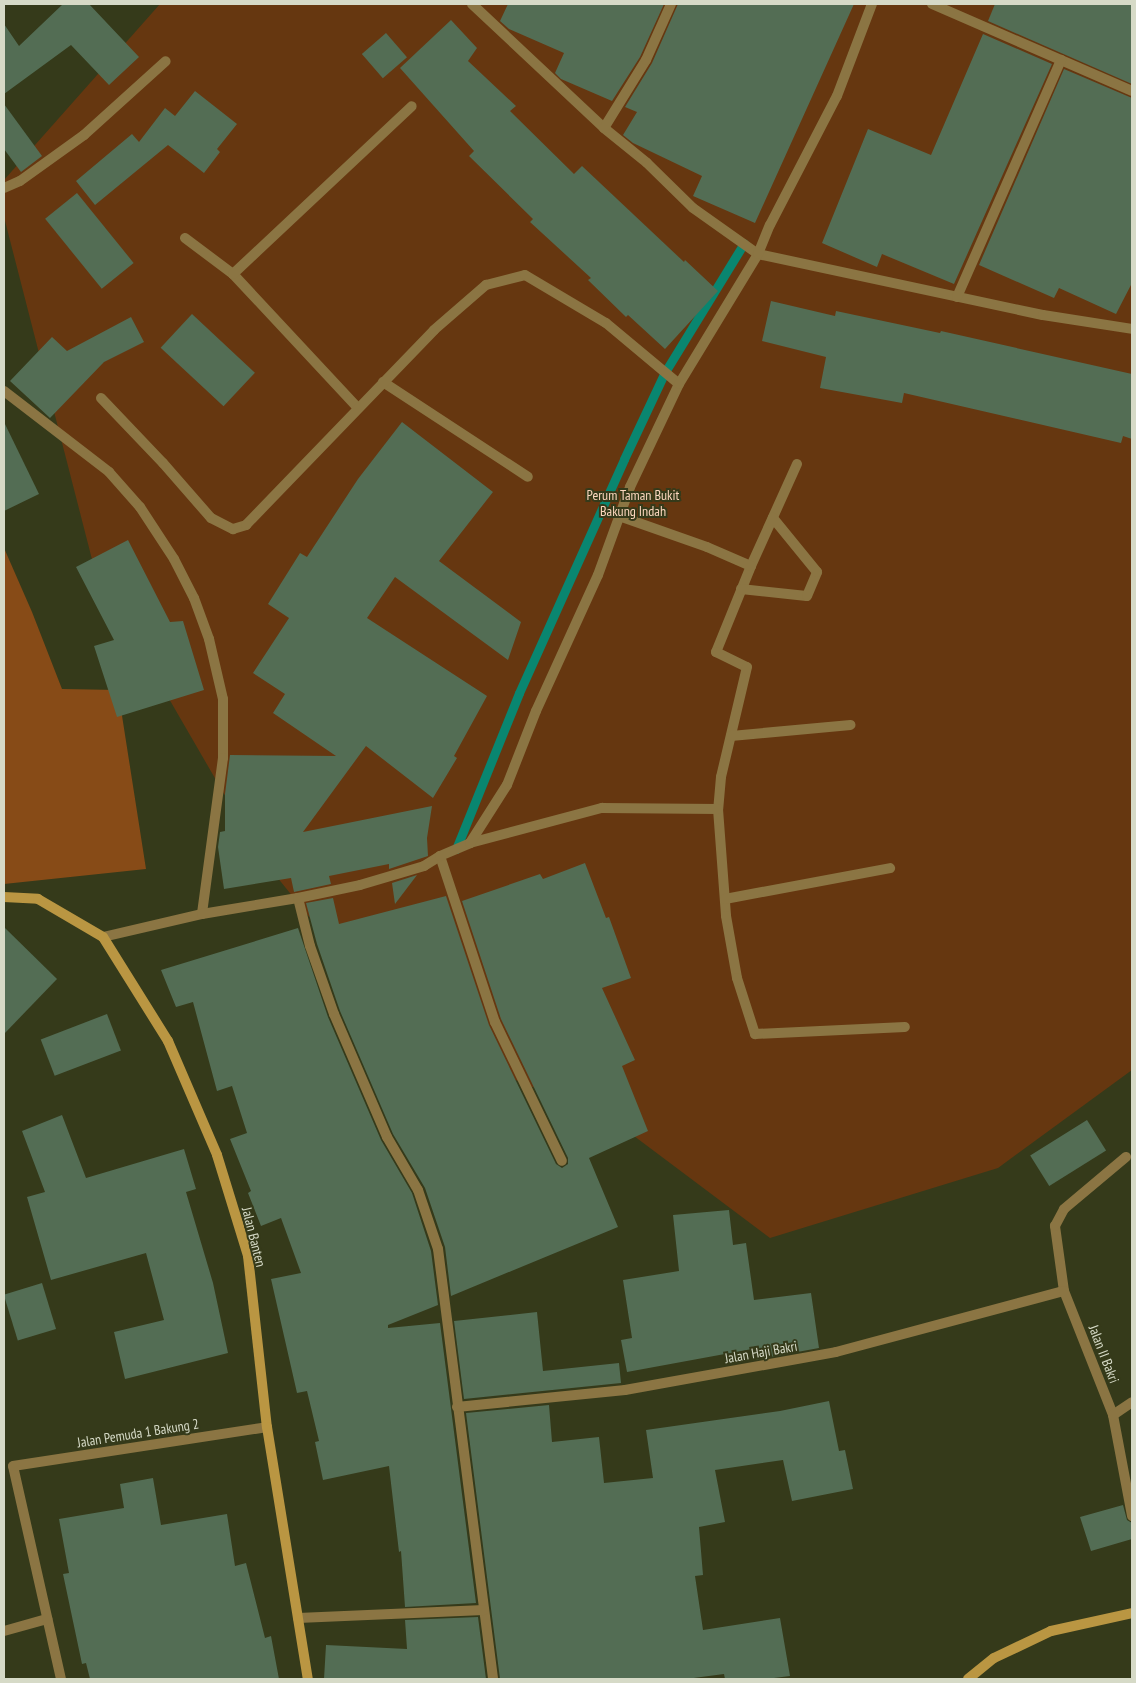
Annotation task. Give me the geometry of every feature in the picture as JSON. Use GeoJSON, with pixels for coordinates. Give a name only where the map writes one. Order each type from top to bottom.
{"type":"FeatureCollection","features":[{"type":"Feature","properties":{"kind":"street"},"geometry":{"type":"LineString","coordinates":[[604,128],[646,60],[671,4]]}},
{"type":"Feature","properties":{"kind":"street"},"geometry":{"type":"LineString","coordinates":[[470,843],[507,785],[536,712],[598,575],[630,487],[679,384],[758,254],[770,225],[837,96],[872,4]]}},
{"type":"Feature","properties":{"kind":"street"},"geometry":{"type":"LineString","coordinates":[[932,4],[1132,91]]}},
{"type":"Feature","properties":{"kind":"street"},"geometry":{"type":"LineString","coordinates":[[477,5],[604,128],[647,163],[693,208],[758,254],[1043,314],[1130,328],[1132,317]]}},
{"type":"Feature","properties":{"kind":"street"},"geometry":{"type":"LineString","coordinates":[[957,296],[1061,60]]}},
{"type":"Feature","properties":{"kind":"street"},"geometry":{"type":"LineString","coordinates":[[4,188],[20,181],[84,135],[166,61]]}},
{"type":"Feature","properties":{"kind":"street"},"geometry":{"type":"LineString","coordinates":[[233,274],[412,106]]}},
{"type":"Feature","properties":{"kind":"street"},"geometry":{"type":"LineString","coordinates":[[185,238],[233,274],[358,408]]}},
{"type":"Feature","properties":{"kind":"street"},"geometry":{"type":"LineString","coordinates":[[101,398],[163,463],[211,518],[233,529],[246,525],[383,382],[459,306],[486,284],[525,275],[606,323],[679,384]]}},
{"type":"Feature","properties":{"kind":"street"},"geometry":{"type":"LineString","coordinates":[[383,382],[528,477]]}},
{"type":"Feature","properties":{"kind":"street"},"geometry":{"type":"LineString","coordinates":[[4,391],[109,472],[140,507],[174,559],[194,598],[209,639],[223,699],[223,758],[202,914]]}},
{"type":"Feature","properties":{"kind":"street"},"geometry":{"type":"LineString","coordinates":[[797,464],[741,589],[716,652],[747,666],[721,776],[718,809],[725,899],[737,978],[755,1034],[905,1027]]}},
{"type":"Feature","properties":{"kind":"street"},"geometry":{"type":"LineString","coordinates":[[619,516],[706,547],[751,566]]}},
{"type":"Feature","properties":{"kind":"street"},"geometry":{"type":"LineString","coordinates":[[741,589],[807,596],[817,572],[772,518]]}},
{"type":"Feature","properties":{"kind":"street"},"geometry":{"type":"LineString","coordinates":[[730,736],[850,725]]}},
{"type":"Feature","properties":{"kind":"street"},"geometry":{"type":"LineString","coordinates":[[103,937],[202,914],[298,898],[360,884],[424,866],[440,856],[470,843],[602,808],[718,809]]}},
{"type":"Feature","properties":{"kind":"street"},"geometry":{"type":"LineString","coordinates":[[440,856],[495,1022],[562,1161]]}},
{"type":"Feature","properties":{"kind":"street"},"geometry":{"type":"LineString","coordinates":[[725,899],[890,868]]}},
{"type":"Feature","properties":{"kind":"street","name":"Jalan Banten"},"geometry":{"type":"LineString","coordinates":[[4,898],[38,899],[103,937],[168,1041],[217,1155],[248,1256],[267,1427],[308,1679]]}},
{"type":"Feature","properties":{"kind":"street"},"geometry":{"type":"LineString","coordinates":[[298,898],[310,946],[334,1014],[387,1137],[418,1190],[438,1249],[493,1679]]}},
{"type":"Feature","properties":{"kind":"street","name":"Jalan II Bakri"},"geometry":{"type":"LineString","coordinates":[[1126,1157],[1064,1210],[1055,1226],[1064,1291],[1112,1415],[1132,1516]]}},
{"type":"Feature","properties":{"kind":"street","name":"Jalan Haji Bakri"},"geometry":{"type":"LineString","coordinates":[[457,1407],[625,1390],[836,1352],[1064,1291]]}},
{"type":"Feature","properties":{"kind":"street"},"geometry":{"type":"LineString","coordinates":[[1112,1415],[1132,1402]]}},
{"type":"Feature","properties":{"kind":"street","name":"Jalan Pemuda 1 Bakung 2"},"geometry":{"type":"LineString","coordinates":[[47,1618],[13,1466],[267,1427]]}},
{"type":"Feature","properties":{"kind":"street"},"geometry":{"type":"LineString","coordinates":[[298,1618],[484,1610]]}},
{"type":"Feature","properties":{"kind":"street"},"geometry":{"type":"LineString","coordinates":[[968,1679],[994,1658],[1051,1632],[1132,1613]]}},
{"type":"Feature","properties":{"kind":"street"},"geometry":{"type":"LineString","coordinates":[[4,1631],[47,1618],[61,1679]]}},
{"type":"Feature","properties":{"kind":"green space","name":"Perum Taman Bukit Bakung Indah"},"geometry":{"type":"Polygon","coordinates":[[[160,4],[1132,4],[1132,1070],[998,1168],[770,1238],[614,1121],[403,1033],[260,856],[95,571],[4,217],[4,180],[160,4]]]}},
{"type":"Feature","properties":{"kind":"shaded area"},"geometry":{"type":"Polygon","coordinates":[[[4,548],[32,612],[62,689],[118,690],[146,869],[4,884],[4,548]]]}},
{"type":"Feature","properties":{"kind":"building"},"geometry":{"type":"Polygon","coordinates":[[[63,4],[89,4],[139,57],[109,85],[71,45],[4,94],[4,24],[19,46],[63,4]]]}},
{"type":"Feature","properties":{"kind":"building"},"geometry":{"type":"Polygon","coordinates":[[[508,4],[664,4],[640,57],[612,101],[561,79],[555,73],[564,53],[509,29],[500,21],[508,4]]]}},
{"type":"Feature","properties":{"kind":"building"},"geometry":{"type":"Polygon","coordinates":[[[678,4],[854,4],[755,223],[693,196],[702,176],[633,143],[623,135],[637,112],[625,107],[652,63],[678,4]]]}},
{"type":"Feature","properties":{"kind":"building"},"geometry":{"type":"Polygon","coordinates":[[[995,4],[1132,4],[1132,84],[988,21],[995,4]]]}},
{"type":"Feature","properties":{"kind":"building"},"geometry":{"type":"Polygon","coordinates":[[[451,20],[477,48],[468,61],[516,106],[510,111],[574,174],[582,166],[684,262],[685,260],[718,291],[665,349],[628,315],[626,317],[588,280],[591,278],[530,222],[533,219],[469,156],[474,151],[400,68],[451,20]]]}},
{"type":"Feature","properties":{"kind":"building"},"geometry":{"type":"Polygon","coordinates":[[[386,33],[407,57],[383,78],[362,54],[386,33]]]}},
{"type":"Feature","properties":{"kind":"building"},"geometry":{"type":"Polygon","coordinates":[[[983,34],[1052,64],[954,284],[882,254],[877,267],[822,243],[868,129],[931,155],[983,34]]]}},
{"type":"Feature","properties":{"kind":"building"},"geometry":{"type":"Polygon","coordinates":[[[1064,69],[1132,98],[1132,283],[1116,314],[1059,288],[1054,298],[979,265],[1064,69]]]}},
{"type":"Feature","properties":{"kind":"building"},"geometry":{"type":"Polygon","coordinates":[[[195,91],[237,124],[217,149],[220,152],[204,173],[168,145],[95,205],[76,181],[132,134],[139,142],[165,108],[175,116],[195,91]]]}},
{"type":"Feature","properties":{"kind":"building"},"geometry":{"type":"Polygon","coordinates":[[[4,104],[42,156],[21,172],[4,149],[4,104]]]}},
{"type":"Feature","properties":{"kind":"building"},"geometry":{"type":"Polygon","coordinates":[[[77,193],[134,263],[102,289],[45,219],[77,193]]]}},
{"type":"Feature","properties":{"kind":"building"},"geometry":{"type":"Polygon","coordinates":[[[771,301],[835,316],[836,311],[940,333],[941,331],[1132,374],[1132,439],[1123,436],[1121,443],[904,393],[902,403],[820,388],[826,357],[762,341],[771,301]]]}},
{"type":"Feature","properties":{"kind":"building"},"geometry":{"type":"Polygon","coordinates":[[[192,314],[255,373],[224,406],[161,348],[192,314]]]}},
{"type":"Feature","properties":{"kind":"building"},"geometry":{"type":"Polygon","coordinates":[[[131,317],[144,342],[104,362],[50,418],[10,381],[52,337],[67,351],[131,317]]]}},
{"type":"Feature","properties":{"kind":"building"},"geometry":{"type":"Polygon","coordinates":[[[4,422],[39,494],[4,511],[4,422]]]}},
{"type":"Feature","properties":{"kind":"building"},"geometry":{"type":"Polygon","coordinates":[[[402,422],[493,492],[439,561],[521,622],[508,660],[395,577],[367,618],[487,696],[454,756],[457,758],[433,798],[366,746],[303,832],[432,806],[427,838],[428,856],[389,869],[389,864],[329,876],[331,884],[294,892],[291,878],[224,889],[218,847],[220,832],[225,831],[225,794],[230,755],[336,756],[273,713],[285,694],[253,673],[289,618],[268,604],[300,553],[307,557],[358,479],[402,422]]]}},
{"type":"Feature","properties":{"kind":"building"},"geometry":{"type":"Polygon","coordinates":[[[128,540],[170,622],[183,621],[204,690],[117,717],[94,646],[114,640],[76,567],[128,540]]]}},
{"type":"Feature","properties":{"kind":"building"},"geometry":{"type":"Polygon","coordinates":[[[585,863],[606,918],[609,917],[631,978],[602,988],[635,1060],[622,1066],[648,1131],[589,1158],[618,1227],[451,1296],[445,1247],[425,1188],[393,1134],[340,1011],[317,944],[306,903],[333,898],[339,924],[446,896],[489,1025],[556,1164],[562,1168],[568,1164],[568,1158],[501,1019],[462,901],[540,874],[543,879],[585,863]]]}},
{"type":"Feature","properties":{"kind":"building"},"geometry":{"type":"Polygon","coordinates":[[[417,875],[395,904],[392,883],[417,875]]]}},
{"type":"Feature","properties":{"kind":"building"},"geometry":{"type":"Polygon","coordinates":[[[4,927],[57,979],[4,1034],[4,927]]]}},
{"type":"Feature","properties":{"kind":"building"},"geometry":{"type":"Polygon","coordinates":[[[298,928],[328,1017],[381,1140],[412,1193],[431,1251],[438,1305],[388,1325],[388,1328],[440,1323],[476,1603],[405,1607],[401,1551],[399,1552],[389,1466],[323,1480],[315,1442],[319,1441],[307,1391],[297,1393],[271,1279],[301,1273],[281,1218],[261,1226],[248,1193],[251,1191],[230,1139],[247,1133],[232,1086],[217,1091],[193,1002],[176,1007],[161,970],[298,928]]]}},
{"type":"Feature","properties":{"kind":"building"},"geometry":{"type":"Polygon","coordinates":[[[107,1014],[121,1050],[55,1076],[41,1039],[107,1014]]]}},
{"type":"Feature","properties":{"kind":"building"},"geometry":{"type":"Polygon","coordinates":[[[62,1115],[86,1178],[184,1149],[196,1189],[186,1192],[213,1283],[228,1353],[125,1379],[114,1332],[164,1320],[146,1253],[51,1280],[27,1197],[45,1192],[22,1131],[62,1115]]]}},
{"type":"Feature","properties":{"kind":"building"},"geometry":{"type":"Polygon","coordinates":[[[1087,1120],[1106,1151],[1049,1186],[1030,1156],[1087,1120]]]}},
{"type":"Feature","properties":{"kind":"building"},"geometry":{"type":"Polygon","coordinates":[[[729,1210],[733,1245],[746,1243],[754,1300],[811,1293],[819,1348],[754,1360],[752,1349],[627,1372],[621,1340],[632,1338],[623,1280],[679,1271],[673,1215],[729,1210]]]}},
{"type":"Feature","properties":{"kind":"building"},"geometry":{"type":"Polygon","coordinates":[[[42,1283],[56,1329],[18,1341],[4,1295],[42,1283]]]}},
{"type":"Feature","properties":{"kind":"building"},"geometry":{"type":"Polygon","coordinates":[[[537,1312],[543,1371],[619,1363],[621,1383],[464,1399],[454,1321],[537,1312]]]}},
{"type":"Feature","properties":{"kind":"building"},"geometry":{"type":"Polygon","coordinates":[[[829,1401],[839,1451],[845,1450],[853,1489],[792,1501],[783,1460],[715,1470],[725,1522],[699,1527],[703,1575],[695,1576],[703,1630],[780,1618],[790,1676],[766,1679],[725,1679],[724,1674],[686,1679],[500,1679],[466,1413],[549,1405],[552,1442],[599,1437],[604,1483],[653,1478],[646,1430],[780,1411],[829,1401]]]}},
{"type":"Feature","properties":{"kind":"building"},"geometry":{"type":"Polygon","coordinates":[[[153,1478],[161,1525],[227,1514],[235,1566],[246,1563],[265,1638],[271,1636],[279,1679],[90,1679],[86,1663],[82,1664],[63,1574],[69,1573],[59,1519],[124,1508],[120,1484],[153,1478]]]}},
{"type":"Feature","properties":{"kind":"building"},"geometry":{"type":"Polygon","coordinates":[[[1123,1505],[1127,1520],[1132,1523],[1132,1539],[1091,1551],[1080,1517],[1123,1505]]]}},
{"type":"Feature","properties":{"kind":"building"},"geometry":{"type":"Polygon","coordinates":[[[478,1617],[486,1679],[324,1679],[326,1645],[407,1649],[405,1620],[478,1617]]]}},
{"type":"Feature","properties":{"kind":"waterway"},"geometry":{"type":"LineString","coordinates":[[456,849],[519,693],[665,372],[744,243]]}}]}
